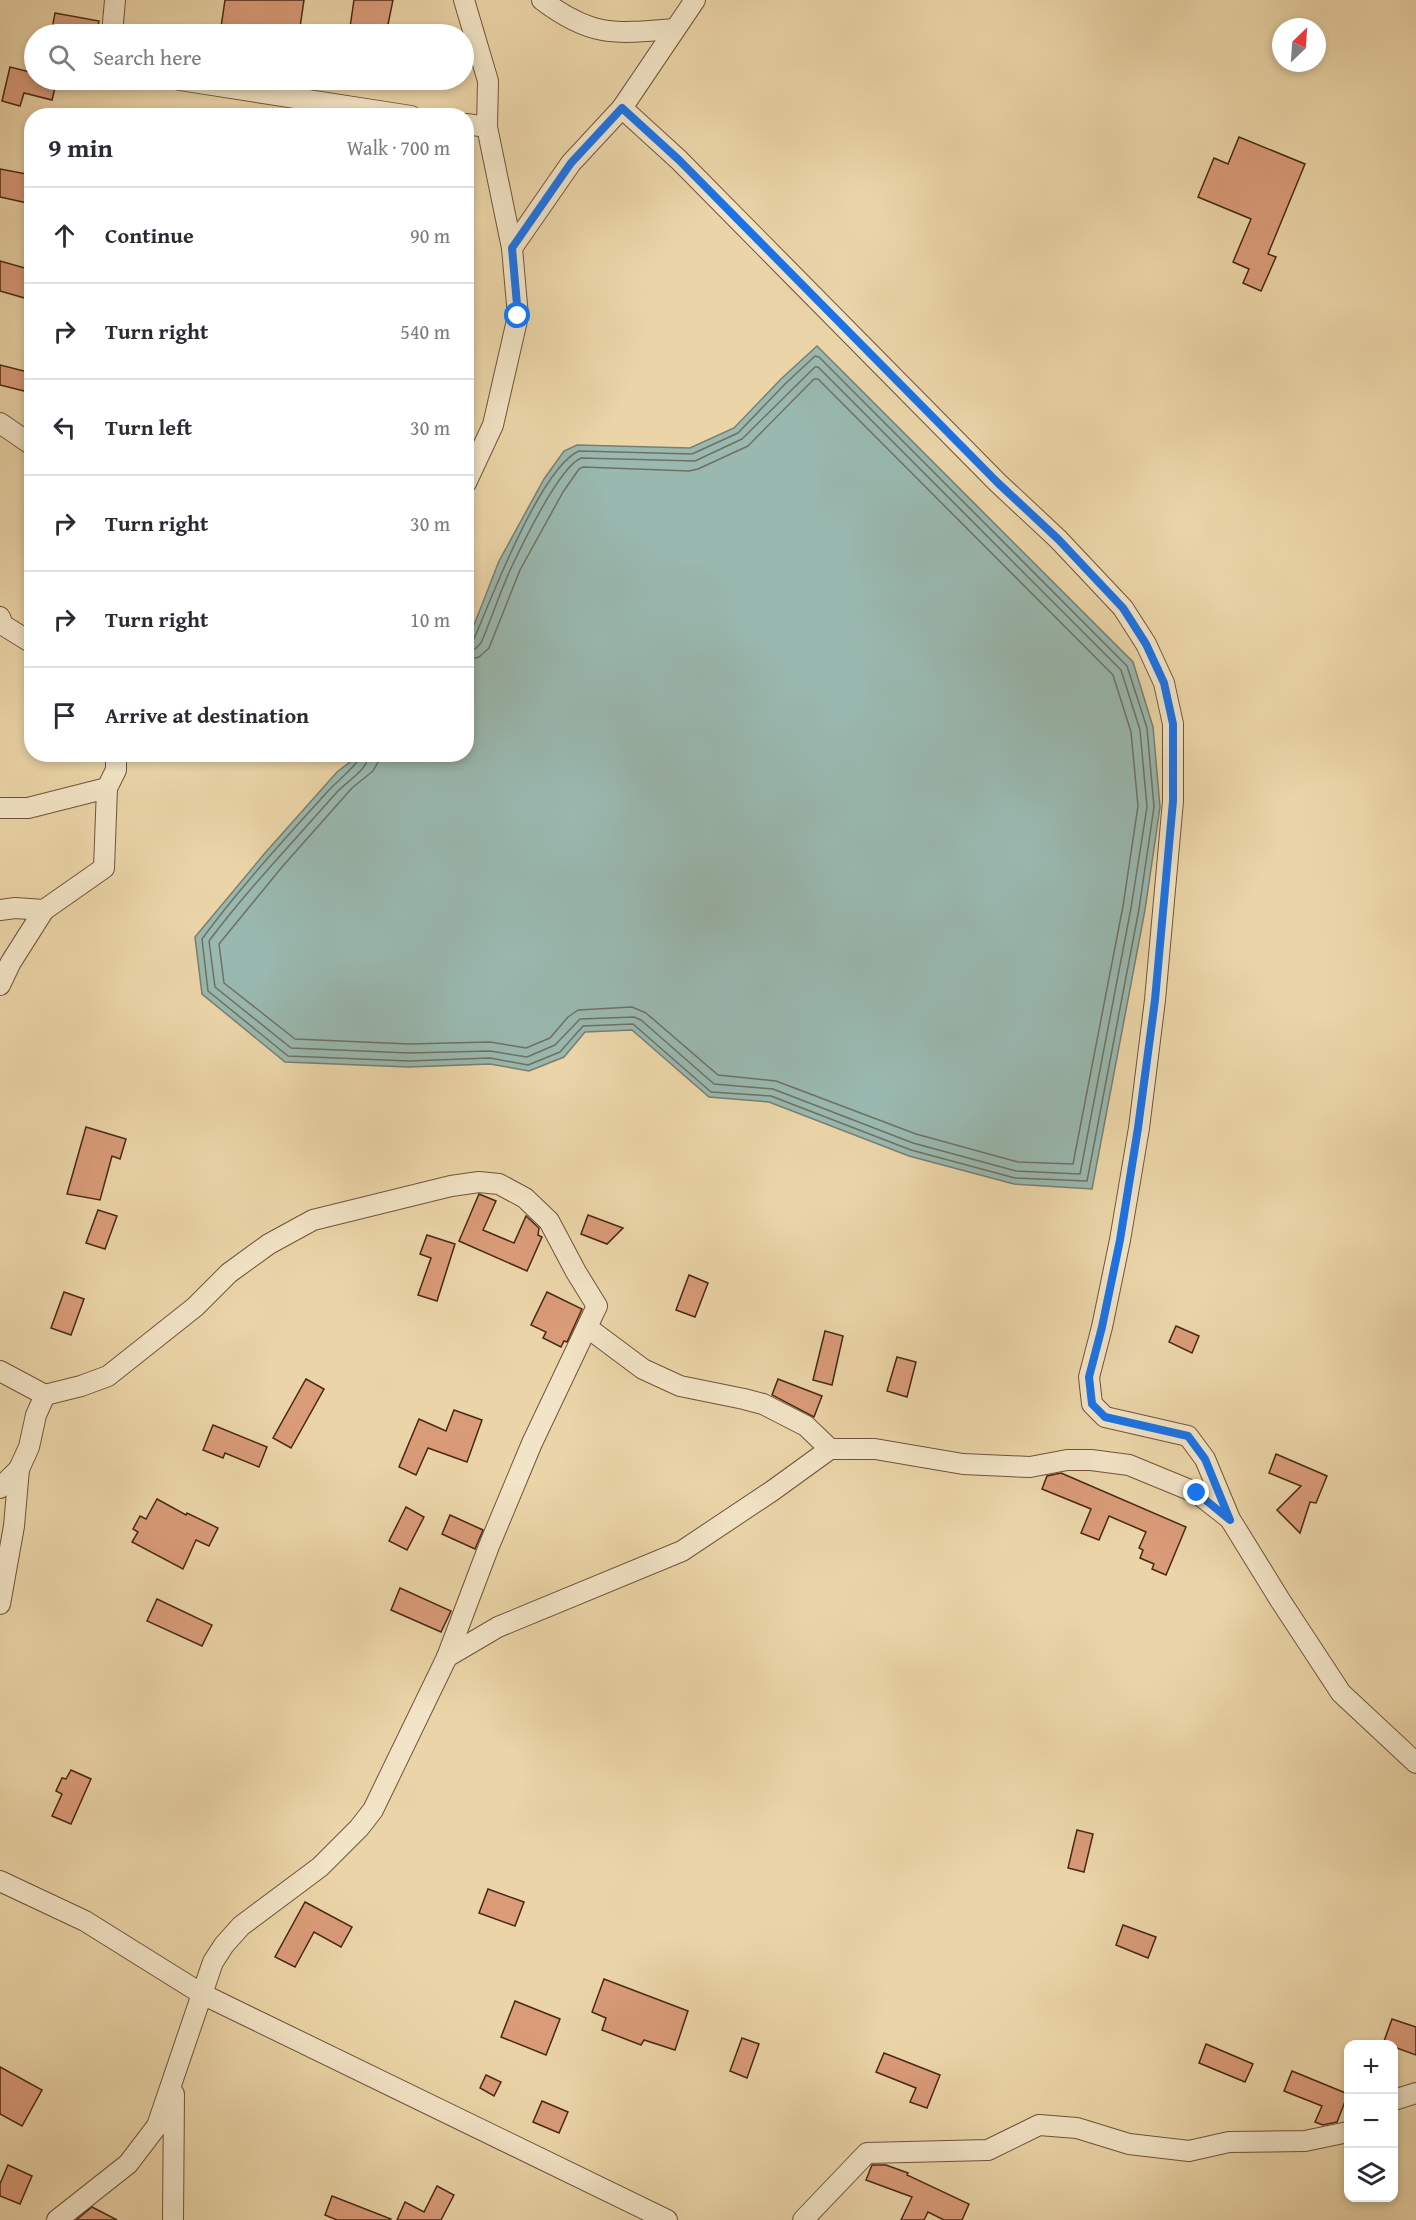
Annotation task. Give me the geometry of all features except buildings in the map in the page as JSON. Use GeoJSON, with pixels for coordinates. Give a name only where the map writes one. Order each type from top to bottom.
{"type":"FeatureCollection","features":[{"type":"Feature","properties":{"kind":"street"},"geometry":{"type":"LineString","coordinates":[[113,24],[115,0]]}},
{"type":"Feature","properties":{"kind":"street"},"geometry":{"type":"LineString","coordinates":[[464,0],[471,24]]}},
{"type":"Feature","properties":{"kind":"street"},"geometry":{"type":"LineString","coordinates":[[542,0],[574,22],[605,32],[632,33],[673,29]]}},
{"type":"Feature","properties":{"kind":"street"},"geometry":{"type":"LineString","coordinates":[[512,248],[571,163],[622,108],[673,29],[695,0]]}},
{"type":"Feature","properties":{"kind":"street"},"geometry":{"type":"LineString","coordinates":[[474,34],[488,81],[487,127],[512,248],[518,316],[493,425],[474,466]]}},
{"type":"Feature","properties":{"kind":"street"},"geometry":{"type":"LineString","coordinates":[[244,90],[360,108]]}},
{"type":"Feature","properties":{"kind":"street"},"geometry":{"type":"LineString","coordinates":[[622,108],[679,160],[998,483],[1058,539],[1123,608],[1146,644],[1164,683],[1173,724],[1173,801],[1155,1000],[1138,1128],[1120,1240],[1089,1377],[1092,1404],[1105,1417],[1188,1436],[1205,1459],[1230,1520],[1341,1693],[1416,1763]]}},
{"type":"Feature","properties":{"kind":"street"},"geometry":{"type":"LineString","coordinates":[[474,125],[487,127]]}},
{"type":"Feature","properties":{"kind":"street"},"geometry":{"type":"LineString","coordinates":[[0,423],[24,440]]}},
{"type":"Feature","properties":{"kind":"street"},"geometry":{"type":"LineString","coordinates":[[0,617],[3,625],[24,638]]}},
{"type":"Feature","properties":{"kind":"street"},"geometry":{"type":"LineString","coordinates":[[0,986],[11,962],[45,910],[104,868],[107,788],[116,770],[116,762]]}},
{"type":"Feature","properties":{"kind":"street"},"geometry":{"type":"LineString","coordinates":[[0,808],[28,808],[107,788]]}},
{"type":"Feature","properties":{"kind":"street"},"geometry":{"type":"LineString","coordinates":[[0,910],[15,908],[45,910]]}},
{"type":"Feature","properties":{"kind":"street"},"geometry":{"type":"LineString","coordinates":[[0,1371],[45,1395],[108,1376],[195,1307],[229,1273],[269,1244],[313,1220],[451,1185],[479,1182],[499,1184],[525,1198],[549,1221],[597,1306],[532,1443],[489,1546],[447,1657],[373,1810],[359,1828],[320,1867],[242,1926],[224,1945],[213,1962],[157,2126],[128,2164],[57,2220]]}},
{"type":"Feature","properties":{"kind":"street"},"geometry":{"type":"LineString","coordinates":[[588,1328],[643,1369],[680,1386],[763,1404],[806,1426],[830,1449]]}},
{"type":"Feature","properties":{"kind":"street"},"geometry":{"type":"LineString","coordinates":[[0,1605],[14,1526],[19,1469],[29,1447],[36,1415],[45,1395]]}},
{"type":"Feature","properties":{"kind":"street"},"geometry":{"type":"LineString","coordinates":[[447,1657],[498,1627],[573,1594],[682,1551],[830,1449],[875,1449],[963,1464],[1030,1467],[1067,1460],[1091,1460],[1129,1465],[1197,1493],[1230,1520]]}},
{"type":"Feature","properties":{"kind":"street"},"geometry":{"type":"LineString","coordinates":[[0,1488],[19,1469]]}},
{"type":"Feature","properties":{"kind":"street"},"geometry":{"type":"LineString","coordinates":[[0,1881],[85,1922],[202,1994],[667,2220]]}},
{"type":"Feature","properties":{"kind":"street"},"geometry":{"type":"LineString","coordinates":[[173,2079],[173,2220]]}},
{"type":"Feature","properties":{"kind":"street"},"geometry":{"type":"LineString","coordinates":[[1398,2099],[1416,2093]]}},
{"type":"Feature","properties":{"kind":"street"},"geometry":{"type":"LineString","coordinates":[[803,2220],[867,2153],[988,2150],[1039,2125],[1077,2128],[1129,2144],[1189,2151],[1228,2142],[1305,2141],[1344,2133]]}},
{"type":"Feature","properties":{"kind":"water"},"geometry":{"type":"Polygon","coordinates":[[[817,346],[1133,662],[1153,727],[1160,807],[1145,910],[1092,1189],[1014,1184],[909,1156],[769,1102],[709,1097],[632,1030],[585,1032],[564,1057],[529,1071],[490,1064],[409,1067],[285,1062],[202,994],[195,937],[337,772],[350,762],[474,762],[474,625],[499,561],[544,479],[564,451],[577,445],[690,448],[734,428],[781,379],[817,346]]]}},
{"type":"Feature","properties":{"kind":"route"},"geometry":{"type":"LineString","coordinates":[[518,316],[512,248],[571,163],[622,108],[679,160],[998,483],[1058,539],[1123,608],[1146,644],[1164,683],[1173,724],[1173,801],[1155,1000],[1138,1128],[1120,1240],[1089,1377],[1092,1404],[1105,1417],[1188,1436],[1205,1459],[1230,1520],[1197,1493]]}}]}
